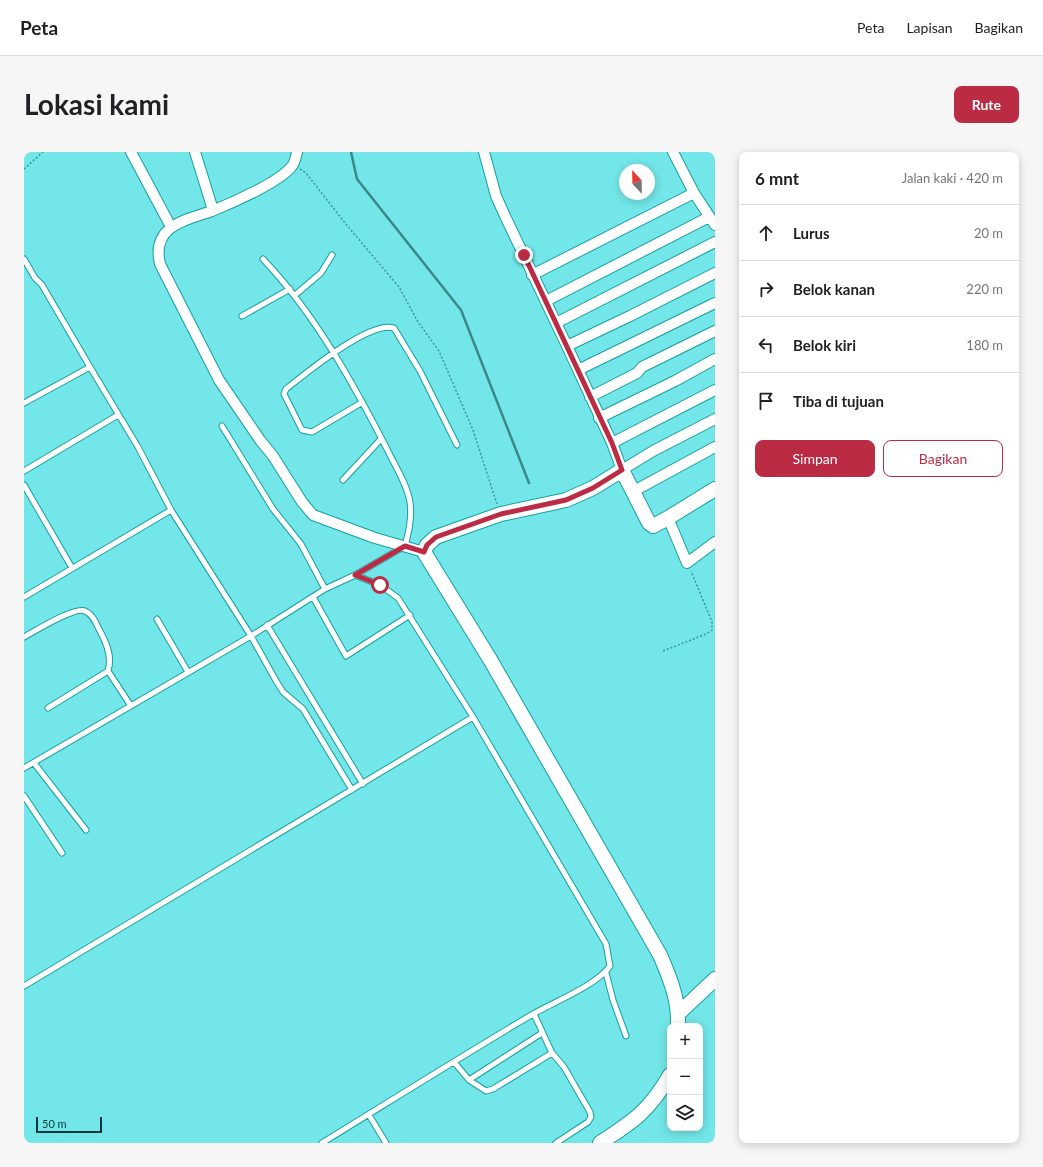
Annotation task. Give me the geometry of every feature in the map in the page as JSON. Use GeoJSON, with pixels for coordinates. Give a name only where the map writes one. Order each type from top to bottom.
{"type":"FeatureCollection","features":[{"type":"Feature","properties":{"kind":"street"},"geometry":{"type":"LineString","coordinates":[[132,152],[171,227]]}},
{"type":"Feature","properties":{"kind":"street"},"geometry":{"type":"LineString","coordinates":[[195,152],[213,210]]}},
{"type":"Feature","properties":{"kind":"street"},"geometry":{"type":"LineString","coordinates":[[297,152],[293,166],[281,177],[213,210],[182,220],[171,227],[161,241],[158,254],[160,264],[219,380],[260,440],[273,456],[302,502],[313,515],[375,538],[424,552],[491,661],[660,955],[673,985],[678,1020]]}},
{"type":"Feature","properties":{"kind":"street"},"geometry":{"type":"LineString","coordinates":[[484,152],[496,196],[612,443],[622,470],[634,491],[649,524],[653,526],[715,489]]}},
{"type":"Feature","properties":{"kind":"street"},"geometry":{"type":"LineString","coordinates":[[546,301],[712,221],[694,192],[673,152]]}},
{"type":"Feature","properties":{"kind":"street"},"geometry":{"type":"LineString","coordinates":[[532,275],[694,192]]}},
{"type":"Feature","properties":{"kind":"street"},"geometry":{"type":"LineString","coordinates":[[556,323],[715,242]]}},
{"type":"Feature","properties":{"kind":"street"},"geometry":{"type":"LineString","coordinates":[[567,346],[715,273]]}},
{"type":"Feature","properties":{"kind":"street"},"geometry":{"type":"LineString","coordinates":[[578,370],[715,303]]}},
{"type":"Feature","properties":{"kind":"street"},"geometry":{"type":"LineString","coordinates":[[590,396],[637,373],[642,367],[715,331]]}},
{"type":"Feature","properties":{"kind":"street"},"geometry":{"type":"LineString","coordinates":[[599,418],[675,381],[715,359]]}},
{"type":"Feature","properties":{"kind":"street"},"geometry":{"type":"LineString","coordinates":[[612,443],[715,390]]}},
{"type":"Feature","properties":{"kind":"street"},"geometry":{"type":"LineString","coordinates":[[424,552],[427,545],[436,537],[512,512],[566,500],[593,488],[653,451],[715,419]]}},
{"type":"Feature","properties":{"kind":"street"},"geometry":{"type":"LineString","coordinates":[[634,491],[715,447]]}},
{"type":"Feature","properties":{"kind":"street"},"geometry":{"type":"LineString","coordinates":[[668,518],[687,563],[715,542]]}},
{"type":"Feature","properties":{"kind":"street"},"geometry":{"type":"LineString","coordinates":[[678,1020],[715,979]]}},
{"type":"Feature","properties":{"kind":"street"},"geometry":{"type":"LineString","coordinates":[[601,1143],[640,1116],[657,1098],[667,1080]]}},
{"type":"Feature","properties":{"kind":"lane"},"geometry":{"type":"LineString","coordinates":[[295,295],[320,273],[332,255]]}},
{"type":"Feature","properties":{"kind":"lane"},"geometry":{"type":"LineString","coordinates":[[24,259],[35,278],[42,285],[118,415],[171,510],[251,636],[275,679],[284,692],[303,709],[352,790]]}},
{"type":"Feature","properties":{"kind":"lane"},"geometry":{"type":"LineString","coordinates":[[24,768],[251,636],[325,589],[355,575],[405,546],[411,520],[410,501],[406,488],[381,438],[333,352],[295,295],[264,259]]}},
{"type":"Feature","properties":{"kind":"lane"},"geometry":{"type":"LineString","coordinates":[[242,316],[290,289]]}},
{"type":"Feature","properties":{"kind":"lane"},"geometry":{"type":"LineString","coordinates":[[361,403],[312,432],[302,430],[284,394],[286,389],[333,352],[380,327],[389,326],[394,328],[420,371],[457,445]]}},
{"type":"Feature","properties":{"kind":"lane"},"geometry":{"type":"LineString","coordinates":[[24,403],[90,367]]}},
{"type":"Feature","properties":{"kind":"lane"},"geometry":{"type":"LineString","coordinates":[[24,471],[118,415]]}},
{"type":"Feature","properties":{"kind":"lane"},"geometry":{"type":"LineString","coordinates":[[222,426],[273,509],[301,544],[325,589]]}},
{"type":"Feature","properties":{"kind":"lane"},"geometry":{"type":"LineString","coordinates":[[343,480],[381,438]]}},
{"type":"Feature","properties":{"kind":"lane"},"geometry":{"type":"LineString","coordinates":[[24,485],[72,568]]}},
{"type":"Feature","properties":{"kind":"lane"},"geometry":{"type":"LineString","coordinates":[[24,597],[171,510]]}},
{"type":"Feature","properties":{"kind":"lane"},"geometry":{"type":"LineString","coordinates":[[322,1143],[454,1062],[606,972],[610,966],[606,944],[473,717],[410,615],[398,598],[391,592],[380,585],[355,575]]}},
{"type":"Feature","properties":{"kind":"lane"},"geometry":{"type":"LineString","coordinates":[[313,596],[346,656],[410,615]]}},
{"type":"Feature","properties":{"kind":"lane"},"geometry":{"type":"LineString","coordinates":[[24,637],[70,613],[84,611],[92,616],[110,653],[111,662],[108,671],[48,708]]}},
{"type":"Feature","properties":{"kind":"lane"},"geometry":{"type":"LineString","coordinates":[[157,619],[188,672]]}},
{"type":"Feature","properties":{"kind":"lane"},"geometry":{"type":"LineString","coordinates":[[267,625],[363,784]]}},
{"type":"Feature","properties":{"kind":"lane"},"geometry":{"type":"LineString","coordinates":[[108,671],[131,706]]}},
{"type":"Feature","properties":{"kind":"lane"},"geometry":{"type":"LineString","coordinates":[[24,986],[473,717]]}},
{"type":"Feature","properties":{"kind":"lane"},"geometry":{"type":"LineString","coordinates":[[34,762],[86,830]]}},
{"type":"Feature","properties":{"kind":"lane"},"geometry":{"type":"LineString","coordinates":[[24,796],[62,853]]}},
{"type":"Feature","properties":{"kind":"lane"},"geometry":{"type":"LineString","coordinates":[[606,972],[612,1000],[626,1036]]}},
{"type":"Feature","properties":{"kind":"lane"},"geometry":{"type":"LineString","coordinates":[[534,1014],[552,1053],[564,1067],[590,1112],[588,1122],[556,1143]]}},
{"type":"Feature","properties":{"kind":"lane"},"geometry":{"type":"LineString","coordinates":[[470,1080],[542,1033]]}},
{"type":"Feature","properties":{"kind":"lane"},"geometry":{"type":"LineString","coordinates":[[454,1062],[470,1080],[486,1091],[493,1089],[552,1053]]}},
{"type":"Feature","properties":{"kind":"lane"},"geometry":{"type":"LineString","coordinates":[[369,1114],[386,1143]]}},
{"type":"Feature","properties":{"kind":"path"},"geometry":{"type":"LineString","coordinates":[[24,169],[43,152]]}},
{"type":"Feature","properties":{"kind":"path"},"geometry":{"type":"LineString","coordinates":[[293,166],[306,173],[345,223],[388,274],[398,287],[418,322],[439,351],[473,430],[512,512]]}},
{"type":"Feature","properties":{"kind":"path"},"geometry":{"type":"LineString","coordinates":[[663,650],[706,634],[712,630],[712,622],[687,563]]}},
{"type":"Feature","properties":{"kind":"waterway"},"geometry":{"type":"LineString","coordinates":[[351,152],[357,179],[461,310],[529,483]]}},
{"type":"Feature","properties":{"kind":"route"},"geometry":{"type":"LineString","coordinates":[[380,585],[355,575],[405,546],[424,552],[430,541],[436,537],[501,514],[566,500],[593,488],[622,470],[612,443],[599,418],[546,301],[532,275],[524,255]]}}]}
